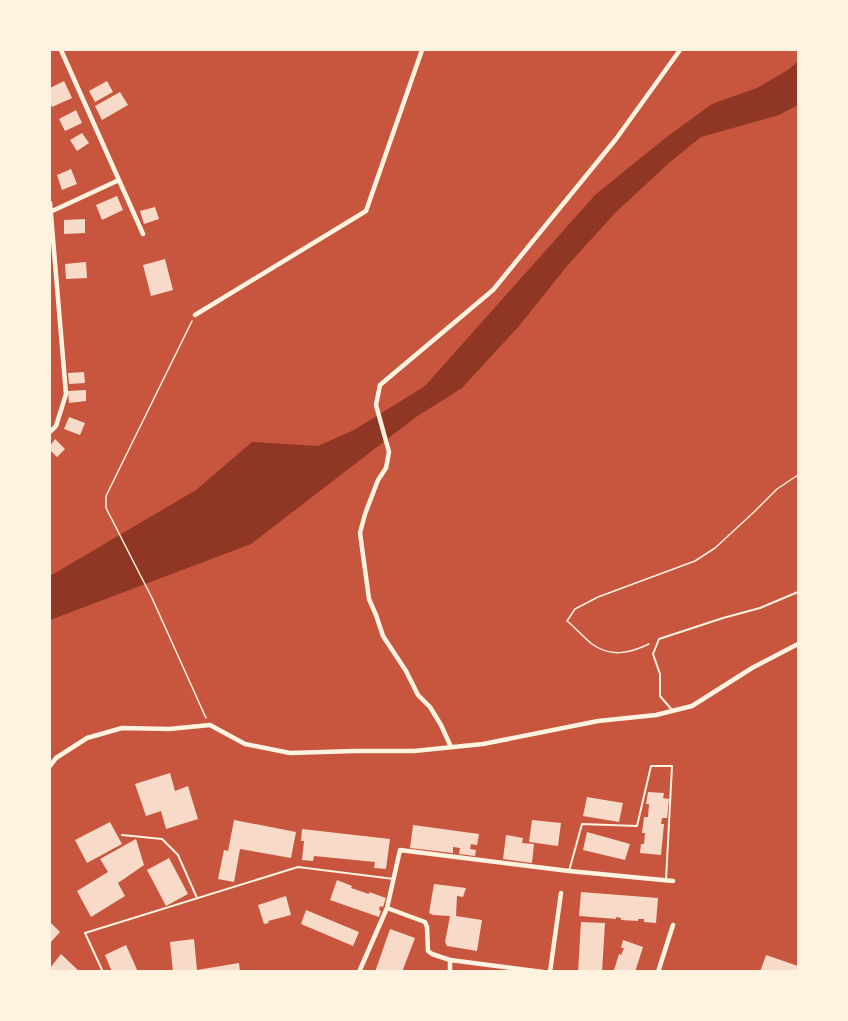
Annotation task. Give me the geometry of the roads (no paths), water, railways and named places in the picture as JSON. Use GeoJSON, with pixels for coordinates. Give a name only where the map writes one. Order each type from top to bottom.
{"type":"FeatureCollection","features":[{"type":"Feature","properties":{"kind":"street"},"geometry":{"type":"LineString","coordinates":[[61,50],[143,234]]}},
{"type":"Feature","properties":{"kind":"street"},"geometry":{"type":"LineString","coordinates":[[195,315],[366,211],[422,50]]}},
{"type":"Feature","properties":{"kind":"street"},"geometry":{"type":"LineString","coordinates":[[451,747],[430,707],[418,695],[406,671],[382,636],[369,599],[360,533],[378,480],[386,468],[389,452],[376,405],[380,385],[493,290],[616,139],[680,50]]}},
{"type":"Feature","properties":{"kind":"street"},"geometry":{"type":"LineString","coordinates":[[50,212],[119,180]]}},
{"type":"Feature","properties":{"kind":"street"},"geometry":{"type":"LineString","coordinates":[[50,203],[66,394],[56,426],[50,432]]}},
{"type":"Feature","properties":{"kind":"street"},"geometry":{"type":"LineString","coordinates":[[50,766],[56,758],[87,738],[122,728],[169,729],[210,725],[246,744],[290,753],[414,751],[483,744],[598,721],[657,715],[692,706],[752,668],[798,644]]}},
{"type":"Feature","properties":{"kind":"street"},"geometry":{"type":"LineString","coordinates":[[359,972],[387,908],[400,850],[673,881]]}},
{"type":"Feature","properties":{"kind":"street"},"geometry":{"type":"LineString","coordinates":[[550,972],[561,893]]}},
{"type":"Feature","properties":{"kind":"street"},"geometry":{"type":"LineString","coordinates":[[387,908],[425,922],[428,951],[432,954],[450,960],[543,972]]}},
{"type":"Feature","properties":{"kind":"street"},"geometry":{"type":"LineString","coordinates":[[658,972],[673,925]]}},
{"type":"Feature","properties":{"kind":"street"},"geometry":{"type":"LineString","coordinates":[[450,960],[450,972]]}},
{"type":"Feature","properties":{"kind":"lane"},"geometry":{"type":"LineString","coordinates":[[673,711],[660,696],[660,674],[653,654],[658,639],[760,608],[798,592]]}},
{"type":"Feature","properties":{"kind":"lane"},"geometry":{"type":"LineString","coordinates":[[569,871],[582,824],[637,826],[651,766],[672,766],[666,881]]}},
{"type":"Feature","properties":{"kind":"lane"},"geometry":{"type":"LineString","coordinates":[[122,835],[162,839],[178,855],[197,898]]}},
{"type":"Feature","properties":{"kind":"lane"},"geometry":{"type":"LineString","coordinates":[[103,972],[85,933],[298,867],[394,879]]}}]}
